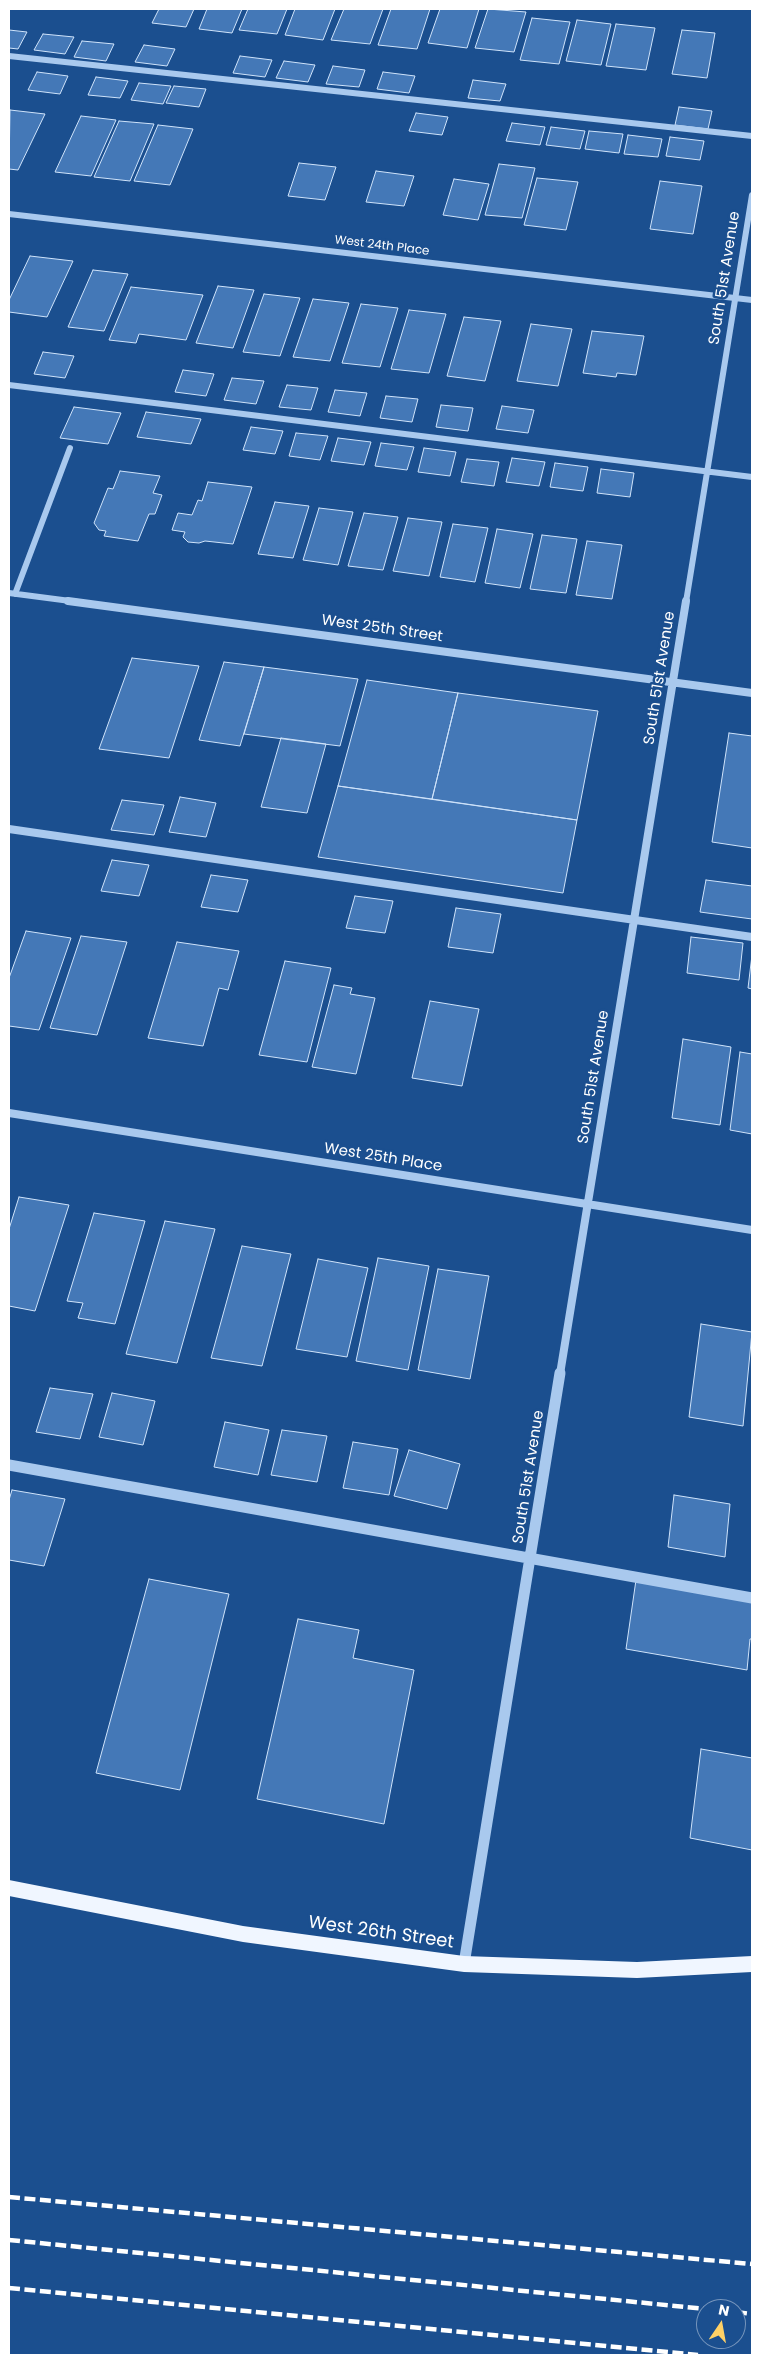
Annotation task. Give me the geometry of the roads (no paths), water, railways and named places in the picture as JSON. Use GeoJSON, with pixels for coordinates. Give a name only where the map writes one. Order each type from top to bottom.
{"type":"FeatureCollection","features":[{"type":"Feature","properties":{"kind":"main road","name":"West 26th Street"},"geometry":{"type":"LineString","coordinates":[[9,1888],[242,1934],[464,1964],[637,1970],[752,1964]]}},
{"type":"Feature","properties":{"kind":"street"},"geometry":{"type":"LineString","coordinates":[[9,56],[752,136]]}},
{"type":"Feature","properties":{"kind":"street","name":"South 51st Avenue"},"geometry":{"type":"LineString","coordinates":[[464,1964],[752,195]]}},
{"type":"Feature","properties":{"kind":"street","name":"West 24th Place"},"geometry":{"type":"LineString","coordinates":[[9,214],[752,300]]}},
{"type":"Feature","properties":{"kind":"street"},"geometry":{"type":"LineString","coordinates":[[9,385],[752,477]]}},
{"type":"Feature","properties":{"kind":"street"},"geometry":{"type":"LineString","coordinates":[[12,593],[70,448]]}},
{"type":"Feature","properties":{"kind":"street","name":"West 25th Street"},"geometry":{"type":"LineString","coordinates":[[12,593],[752,692]]}},
{"type":"Feature","properties":{"kind":"street"},"geometry":{"type":"LineString","coordinates":[[9,829],[752,937]]}},
{"type":"Feature","properties":{"kind":"street","name":"West 25th Place"},"geometry":{"type":"LineString","coordinates":[[9,1113],[752,1230]]}},
{"type":"Feature","properties":{"kind":"street"},"geometry":{"type":"LineString","coordinates":[[9,1465],[752,1598]]}},
{"type":"Feature","properties":{"kind":"railway"},"geometry":{"type":"LineString","coordinates":[[9,2197],[752,2264]]}},
{"type":"Feature","properties":{"kind":"railway"},"geometry":{"type":"LineString","coordinates":[[9,2240],[696,2308]]}},
{"type":"Feature","properties":{"kind":"railway"},"geometry":{"type":"LineString","coordinates":[[9,2288],[698,2355]]}},
{"type":"Feature","properties":{"kind":"railway"},"geometry":{"type":"LineString","coordinates":[[746,2313],[752,2314]]}}]}
